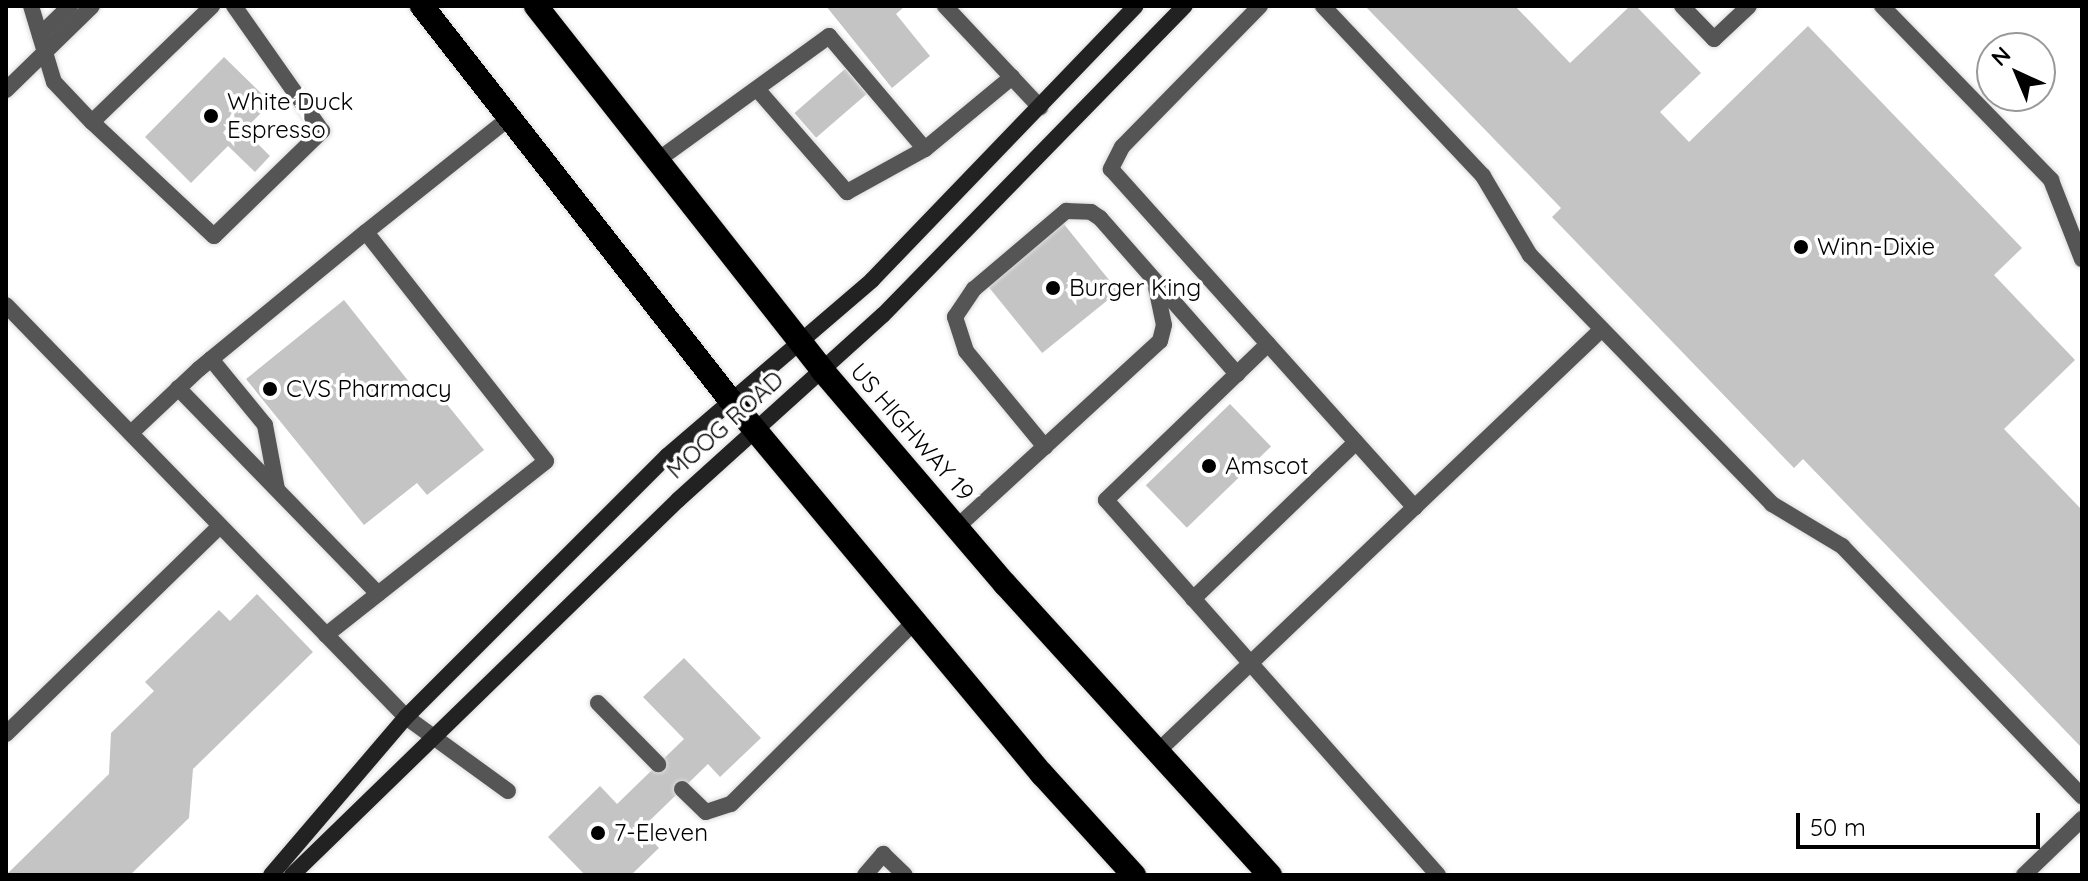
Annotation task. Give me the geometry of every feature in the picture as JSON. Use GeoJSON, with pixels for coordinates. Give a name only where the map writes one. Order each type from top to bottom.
{"type":"FeatureCollection","features":[{"type":"Feature","properties":{"kind":"highway"},"geometry":{"type":"LineString","coordinates":[[422,6],[731,401],[1134,875]]}},
{"type":"Feature","properties":{"kind":"highway","name":"US HIGHWAY 19"},"geometry":{"type":"LineString","coordinates":[[536,6],[655,162],[822,370],[1156,753],[1270,875]]}},
{"type":"Feature","properties":{"kind":"street","name":"MOOG ROAD"},"geometry":{"type":"LineString","coordinates":[[271,875],[406,717],[667,456],[872,280],[1136,6]]}},
{"type":"Feature","properties":{"kind":"street","name":"MOOG ROAD"},"geometry":{"type":"LineString","coordinates":[[292,875],[435,742],[755,430],[883,315],[1185,6]]}},
{"type":"Feature","properties":{"kind":"lane"},"geometry":{"type":"LineString","coordinates":[[31,6],[54,82],[92,122],[214,236],[322,131],[234,6]]}},
{"type":"Feature","properties":{"kind":"lane"},"geometry":{"type":"LineString","coordinates":[[40,35],[70,6]]}},
{"type":"Feature","properties":{"kind":"lane"},"geometry":{"type":"LineString","coordinates":[[6,90],[92,6]]}},
{"type":"Feature","properties":{"kind":"lane"},"geometry":{"type":"LineString","coordinates":[[92,122],[212,6]]}},
{"type":"Feature","properties":{"kind":"lane"},"geometry":{"type":"LineString","coordinates":[[945,6],[1040,107]]}},
{"type":"Feature","properties":{"kind":"lane"},"geometry":{"type":"LineString","coordinates":[[1260,6],[1122,147],[1111,169],[1415,508]]}},
{"type":"Feature","properties":{"kind":"lane"},"geometry":{"type":"LineString","coordinates":[[1323,6],[1483,176],[1530,255],[1772,504],[1842,546],[2082,796]]}},
{"type":"Feature","properties":{"kind":"lane"},"geometry":{"type":"LineString","coordinates":[[1682,6],[1714,39],[1749,6]]}},
{"type":"Feature","properties":{"kind":"lane"},"geometry":{"type":"LineString","coordinates":[[1882,6],[2051,180],[2082,259]]}},
{"type":"Feature","properties":{"kind":"lane"},"geometry":{"type":"LineString","coordinates":[[655,162],[829,36],[925,149]]}},
{"type":"Feature","properties":{"kind":"lane"},"geometry":{"type":"LineString","coordinates":[[757,89],[847,192],[925,149],[1012,77]]}},
{"type":"Feature","properties":{"kind":"lane"},"geometry":{"type":"LineString","coordinates":[[131,433],[211,359],[508,119]]}},
{"type":"Feature","properties":{"kind":"lane"},"geometry":{"type":"LineString","coordinates":[[1045,447],[966,351],[955,317],[962,302],[1054,219],[1078,209],[1100,218],[1237,374]]}},
{"type":"Feature","properties":{"kind":"lane"},"geometry":{"type":"LineString","coordinates":[[326,635],[546,461],[366,232]]}},
{"type":"Feature","properties":{"kind":"lane"},"geometry":{"type":"LineString","coordinates":[[957,527],[1160,341],[1163,309],[1151,276]]}},
{"type":"Feature","properties":{"kind":"lane"},"geometry":{"type":"LineString","coordinates":[[6,305],[406,717],[435,742],[508,791]]}},
{"type":"Feature","properties":{"kind":"lane"},"geometry":{"type":"LineString","coordinates":[[1156,753],[1602,329]]}},
{"type":"Feature","properties":{"kind":"lane"},"geometry":{"type":"LineString","coordinates":[[1268,344],[1106,500],[1438,875]]}},
{"type":"Feature","properties":{"kind":"lane"},"geometry":{"type":"LineString","coordinates":[[211,359],[265,425],[277,490]]}},
{"type":"Feature","properties":{"kind":"lane"},"geometry":{"type":"LineString","coordinates":[[178,388],[378,594]]}},
{"type":"Feature","properties":{"kind":"lane"},"geometry":{"type":"LineString","coordinates":[[1193,599],[1356,442]]}},
{"type":"Feature","properties":{"kind":"lane"},"geometry":{"type":"LineString","coordinates":[[6,734],[220,526]]}},
{"type":"Feature","properties":{"kind":"lane"},"geometry":{"type":"LineString","coordinates":[[682,789],[706,812],[731,804],[915,621]]}},
{"type":"Feature","properties":{"kind":"lane"},"geometry":{"type":"LineString","coordinates":[[598,703],[658,764]]}},
{"type":"Feature","properties":{"kind":"lane"},"geometry":{"type":"LineString","coordinates":[[2024,875],[2082,819]]}},
{"type":"Feature","properties":{"kind":"lane"},"geometry":{"type":"LineString","coordinates":[[865,875],[883,854],[905,875]]}},
{"type":"Feature","properties":{"kind":"building"},"geometry":{"type":"Polygon","coordinates":[[[826,6],[905,6],[896,14],[930,56],[892,88],[826,6]]]}},
{"type":"Feature","properties":{"kind":"building"},"geometry":{"type":"Polygon","coordinates":[[[1365,6],[1515,6],[1570,63],[1630,6],[1636,6],[1701,73],[1660,112],[1689,142],[1808,26],[2022,248],[1994,275],[2075,360],[2004,429],[2082,510],[2082,748],[1803,459],[1794,468],[1552,217],[1561,208],[1365,6]]]}},
{"type":"Feature","properties":{"kind":"building","name":"White Duck Espresso"},"geometry":{"type":"Polygon","coordinates":[[[224,57],[271,103],[244,130],[270,156],[255,172],[228,146],[191,183],[145,137],[224,57]]]}},
{"type":"Feature","properties":{"kind":"building"},"geometry":{"type":"Polygon","coordinates":[[[845,69],[867,94],[816,138],[794,113],[845,69]]]}},
{"type":"Feature","properties":{"kind":"building","name":"Burger King"},"geometry":{"type":"Polygon","coordinates":[[[1063,223],[1118,291],[1042,353],[987,285],[1063,223]]]}},
{"type":"Feature","properties":{"kind":"building","name":"CVS Pharmacy"},"geometry":{"type":"Polygon","coordinates":[[[344,300],[425,402],[437,392],[484,450],[427,495],[417,483],[364,525],[246,379],[344,300]]]}},
{"type":"Feature","properties":{"kind":"building","name":"Amscot"},"geometry":{"type":"Polygon","coordinates":[[[1230,404],[1271,446],[1187,528],[1146,485],[1230,404]]]}},
{"type":"Feature","properties":{"kind":"building"},"geometry":{"type":"Polygon","coordinates":[[[257,594],[313,652],[193,769],[189,818],[130,875],[6,875],[109,774],[111,733],[154,691],[145,682],[219,610],[230,621],[257,594]]]}},
{"type":"Feature","properties":{"kind":"building"},"geometry":{"type":"Polygon","coordinates":[[[684,658],[761,738],[720,777],[708,764],[641,829],[659,848],[631,875],[585,875],[548,837],[600,786],[617,804],[684,739],[643,697],[684,658]]]}},
{"type":"Feature","properties":{"kind":"place","name":"White Duck Espresso"},"geometry":{"type":"Point","coordinates":[211,116]}},
{"type":"Feature","properties":{"kind":"place","name":"Winn-Dixie"},"geometry":{"type":"Point","coordinates":[1801,247]}},
{"type":"Feature","properties":{"kind":"place","name":"Burger King"},"geometry":{"type":"Point","coordinates":[1053,288]}},
{"type":"Feature","properties":{"kind":"place","name":"CVS Pharmacy"},"geometry":{"type":"Point","coordinates":[270,389]}},
{"type":"Feature","properties":{"kind":"place","name":"Amscot"},"geometry":{"type":"Point","coordinates":[1209,466]}},
{"type":"Feature","properties":{"kind":"place","name":"7-Eleven"},"geometry":{"type":"Point","coordinates":[598,833]}}]}
